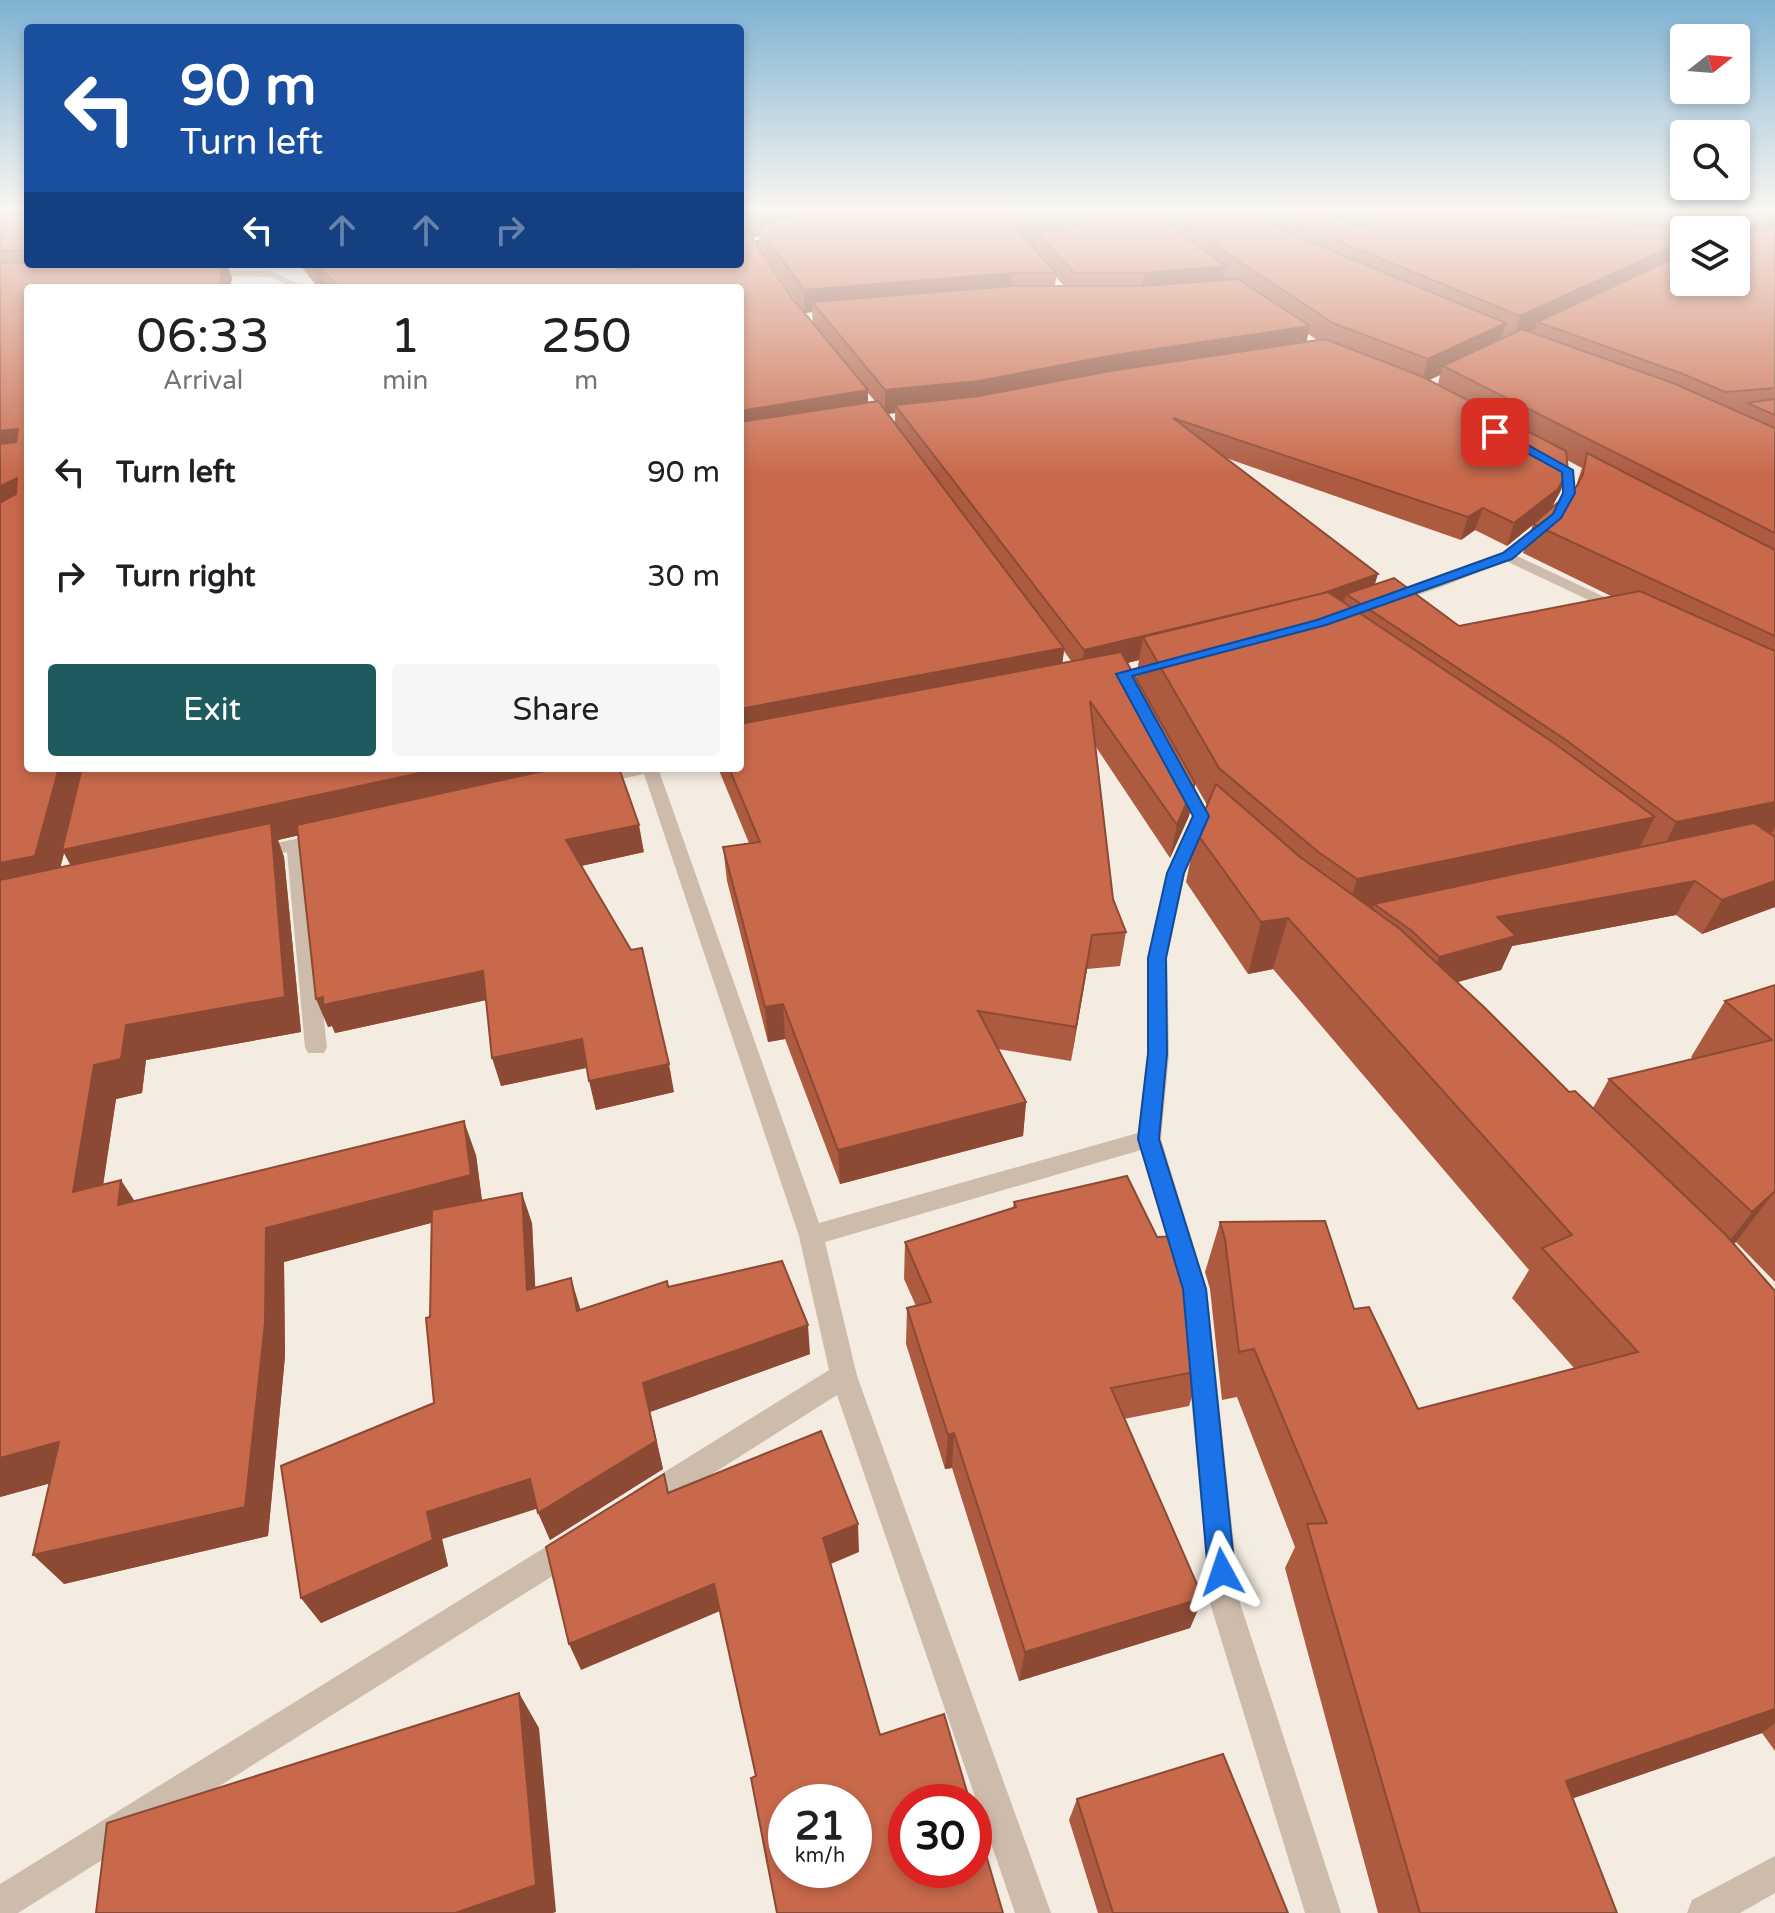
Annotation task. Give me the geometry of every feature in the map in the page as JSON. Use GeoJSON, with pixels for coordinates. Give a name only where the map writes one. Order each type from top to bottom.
{"type":"FeatureCollection","features":[{"type":"Feature","properties":{"kind":"street"},"geometry":{"type":"LineString","coordinates":[[1378,602],[1507,556],[1557,515],[1569,493],[1568,471]]}},
{"type":"Feature","properties":{"kind":"street"},"geometry":{"type":"LineString","coordinates":[[1507,556],[1634,617]]}},
{"type":"Feature","properties":{"kind":"street"},"geometry":{"type":"LineString","coordinates":[[1167,752],[1207,822],[1176,873],[1157,958],[1158,1054],[1149,1139],[1194,1289],[1225,1603],[1323,1913]]}},
{"type":"Feature","properties":{"kind":"street"},"geometry":{"type":"LineString","coordinates":[[571,785],[631,772]]}},
{"type":"Feature","properties":{"kind":"street"},"geometry":{"type":"LineString","coordinates":[[650,772],[811,1236],[844,1376],[1033,1913]]}},
{"type":"Feature","properties":{"kind":"street"},"geometry":{"type":"LineString","coordinates":[[237,858],[341,835]]}},
{"type":"Feature","properties":{"kind":"street"},"geometry":{"type":"LineString","coordinates":[[295,845],[316,1047]]}},
{"type":"Feature","properties":{"kind":"street"},"geometry":{"type":"LineString","coordinates":[[811,1236],[1149,1139]]}},
{"type":"Feature","properties":{"kind":"street"},"geometry":{"type":"LineString","coordinates":[[617,1518],[844,1376]]}},
{"type":"Feature","properties":{"kind":"street"},"geometry":{"type":"LineString","coordinates":[[10,1904],[590,1535]]}},
{"type":"Feature","properties":{"kind":"street"},"geometry":{"type":"LineString","coordinates":[[1705,1913],[1775,1874]]}},
{"type":"Feature","properties":{"kind":"building"},"geometry":{"type":"Polygon","coordinates":[[[0,298],[24,298],[24,772],[58,772],[35,856],[0,863],[0,503],[16,494],[17,478],[0,486],[0,444],[16,442],[18,429],[0,431],[0,298]]]}},
{"type":"Feature","properties":{"kind":"building"},"geometry":{"type":"Polygon","coordinates":[[[744,298],[793,298],[868,390],[744,410],[744,298]]]}},
{"type":"Feature","properties":{"kind":"building"},"geometry":{"type":"Polygon","coordinates":[[[859,298],[1268,298],[1310,326],[1109,356],[979,381],[885,390],[812,302],[859,298]]]}},
{"type":"Feature","properties":{"kind":"building"},"geometry":{"type":"Polygon","coordinates":[[[1295,298],[1446,298],[1506,323],[1428,359],[1333,323],[1295,298]]]}},
{"type":"Feature","properties":{"kind":"building"},"geometry":{"type":"Polygon","coordinates":[[[1477,298],[1559,298],[1520,316],[1477,298]]]}},
{"type":"Feature","properties":{"kind":"building"},"geometry":{"type":"Polygon","coordinates":[[[1588,298],[1775,298],[1775,388],[1725,392],[1537,322],[1588,298]]]}},
{"type":"Feature","properties":{"kind":"building"},"geometry":{"type":"Polygon","coordinates":[[[1522,329],[1673,383],[1775,428],[1775,533],[1443,366],[1522,329]]]}},
{"type":"Feature","properties":{"kind":"building"},"geometry":{"type":"Polygon","coordinates":[[[1325,339],[1421,376],[1566,451],[1568,471],[1558,489],[1514,523],[1483,508],[1468,517],[1173,418],[1378,574],[1321,594],[1084,650],[895,405],[979,396],[1110,371],[1325,339]]]}},
{"type":"Feature","properties":{"kind":"building"},"geometry":{"type":"Polygon","coordinates":[[[1775,399],[1775,415],[1747,403],[1775,399]]]}},
{"type":"Feature","properties":{"kind":"building"},"geometry":{"type":"Polygon","coordinates":[[[878,401],[1064,648],[744,708],[744,421],[878,401]]]}},
{"type":"Feature","properties":{"kind":"building"},"geometry":{"type":"Polygon","coordinates":[[[1587,453],[1775,550],[1775,636],[1533,524],[1577,486],[1587,453]]]}},
{"type":"Feature","properties":{"kind":"building"},"geometry":{"type":"Polygon","coordinates":[[[1394,578],[1459,626],[1640,591],[1775,651],[1775,802],[1676,822],[1566,740],[1346,594],[1394,578]]]}},
{"type":"Feature","properties":{"kind":"building"},"geometry":{"type":"Polygon","coordinates":[[[1328,592],[1554,743],[1655,817],[1357,879],[1317,851],[1219,768],[1143,637],[1328,592]]]}},
{"type":"Feature","properties":{"kind":"building"},"geometry":{"type":"Polygon","coordinates":[[[1121,652],[1195,783],[1177,825],[1090,701],[1113,899],[1126,932],[1092,935],[1076,1027],[978,1011],[1026,1102],[838,1150],[783,1004],[765,1007],[723,847],[760,842],[731,772],[744,772],[744,723],[1121,652]]]}},
{"type":"Feature","properties":{"kind":"building"},"geometry":{"type":"Polygon","coordinates":[[[81,772],[424,772],[62,850],[81,772]]]}},
{"type":"Feature","properties":{"kind":"building"},"geometry":{"type":"Polygon","coordinates":[[[539,772],[620,772],[639,825],[566,840],[631,950],[642,948],[669,1064],[589,1081],[582,1039],[492,1058],[483,971],[323,1005],[323,997],[316,999],[297,825],[539,772]]]}},
{"type":"Feature","properties":{"kind":"building"},"geometry":{"type":"Polygon","coordinates":[[[1216,784],[1300,857],[1400,929],[1569,1092],[1575,1091],[1726,1235],[1775,1291],[1775,1709],[1566,1781],[1617,1913],[1420,1913],[1307,1524],[1327,1523],[1254,1349],[1239,1352],[1225,1239],[1220,1222],[1325,1221],[1354,1309],[1369,1307],[1418,1409],[1638,1352],[1542,1248],[1572,1235],[1288,918],[1261,922],[1196,832],[1216,784]]]}},
{"type":"Feature","properties":{"kind":"building"},"geometry":{"type":"Polygon","coordinates":[[[271,823],[285,997],[126,1025],[121,1059],[94,1065],[73,1192],[121,1180],[118,1205],[464,1121],[471,1175],[266,1228],[265,1323],[245,1507],[33,1555],[59,1442],[0,1458],[0,880],[271,823]]]}},
{"type":"Feature","properties":{"kind":"building"},"geometry":{"type":"Polygon","coordinates":[[[1754,823],[1775,837],[1775,881],[1722,900],[1695,881],[1497,917],[1516,936],[1439,957],[1412,931],[1374,904],[1754,823]]]}},
{"type":"Feature","properties":{"kind":"building"},"geometry":{"type":"Polygon","coordinates":[[[1775,985],[1775,1191],[1752,1212],[1609,1079],[1772,1040],[1725,1001],[1775,985]]]}},
{"type":"Feature","properties":{"kind":"building"},"geometry":{"type":"Polygon","coordinates":[[[1127,1176],[1157,1237],[1183,1236],[1188,1253],[1200,1371],[1111,1388],[1203,1598],[1025,1652],[954,1433],[948,1435],[907,1308],[931,1302],[905,1242],[1016,1207],[1014,1202],[1127,1176]]]}},
{"type":"Feature","properties":{"kind":"building"},"geometry":{"type":"Polygon","coordinates":[[[522,1193],[527,1290],[571,1278],[577,1311],[667,1281],[668,1287],[782,1261],[808,1325],[643,1383],[656,1441],[538,1513],[530,1479],[427,1512],[433,1540],[301,1598],[281,1466],[434,1403],[426,1318],[430,1317],[432,1210],[522,1193]]]}},
{"type":"Feature","properties":{"kind":"building"},"geometry":{"type":"Polygon","coordinates":[[[821,1431],[858,1524],[823,1538],[880,1735],[944,1714],[965,1784],[888,1784],[888,1888],[992,1888],[992,1875],[1003,1913],[777,1913],[772,1888],[872,1888],[872,1784],[768,1784],[768,1866],[751,1778],[756,1776],[714,1584],[569,1644],[546,1547],[664,1474],[668,1493],[821,1431]]]}},
{"type":"Feature","properties":{"kind":"building"},"geometry":{"type":"Polygon","coordinates":[[[519,1693],[536,1885],[455,1913],[96,1913],[107,1823],[519,1693]]]}},
{"type":"Feature","properties":{"kind":"building"},"geometry":{"type":"Polygon","coordinates":[[[1223,1754],[1288,1913],[1113,1913],[1077,1799],[1223,1754]]]}},
{"type":"Feature","properties":{"kind":"route"},"geometry":{"type":"LineString","coordinates":[[1222,1572],[1194,1289],[1149,1139],[1158,1054],[1157,958],[1176,873],[1201,816],[1123,674],[1321,623],[1507,556],[1557,515],[1569,493],[1567,470],[1495,432]]}}]}
